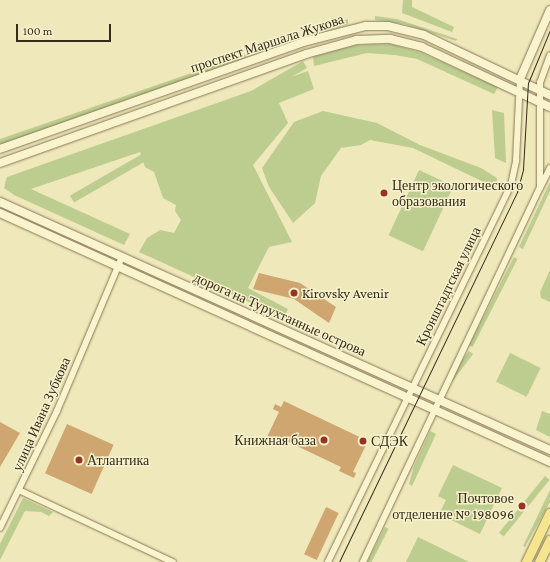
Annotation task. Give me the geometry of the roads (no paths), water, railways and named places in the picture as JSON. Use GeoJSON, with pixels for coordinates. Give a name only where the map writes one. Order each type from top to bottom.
{"type":"FeatureCollection","features":[{"type":"Feature","properties":{"kind":"main road"},"geometry":{"type":"LineString","coordinates":[[526,562],[550,512]]}},
{"type":"Feature","properties":{"kind":"main road"},"geometry":{"type":"LineString","coordinates":[[539,562],[550,539]]}},
{"type":"Feature","properties":{"kind":"street","name":"Кронштадтская улица"},"geometry":{"type":"LineString","coordinates":[[328,562],[511,185],[516,161],[520,80],[550,10]]}},
{"type":"Feature","properties":{"kind":"street","name":"проспект Маршала Жукова"},"geometry":{"type":"LineString","coordinates":[[0,150],[303,42],[366,26],[388,26],[424,35],[550,95]]}},
{"type":"Feature","properties":{"kind":"street","name":"проспект Маршала Жукова"},"geometry":{"type":"LineString","coordinates":[[2,164],[306,54],[357,40],[390,39],[422,47],[519,90],[550,107]]}},
{"type":"Feature","properties":{"kind":"street"},"geometry":{"type":"LineString","coordinates":[[540,188],[539,89],[550,56]]}},
{"type":"Feature","properties":{"kind":"street"},"geometry":{"type":"LineString","coordinates":[[363,562],[550,168]]}},
{"type":"Feature","properties":{"kind":"street"},"geometry":{"type":"LineString","coordinates":[[0,198],[3,204]]}},
{"type":"Feature","properties":{"kind":"street","name":"дорога на Турухтанные острова"},"geometry":{"type":"LineString","coordinates":[[3,204],[550,450]]}},
{"type":"Feature","properties":{"kind":"street","name":"дорога на Турухтанные острова"},"geometry":{"type":"LineString","coordinates":[[0,213],[408,398]]}},
{"type":"Feature","properties":{"kind":"street","name":"улица Ивана Зубкова"},"geometry":{"type":"LineString","coordinates":[[122,257],[117,266],[108,294],[19,490],[174,562]]}},
{"type":"Feature","properties":{"kind":"street"},"geometry":{"type":"LineString","coordinates":[[408,398],[550,462]]}},
{"type":"Feature","properties":{"kind":"street"},"geometry":{"type":"LineString","coordinates":[[0,528],[19,490]]}},
{"type":"Feature","properties":{"kind":"tram line"},"geometry":{"type":"LineString","coordinates":[[339,562],[517,192],[523,169],[528,83],[550,30]]}},
{"type":"Feature","properties":{"kind":"place","name":"Центр экологического образования"},"geometry":{"type":"Point","coordinates":[384,193]}},
{"type":"Feature","properties":{"kind":"place","name":"Kirovsky Avenir"},"geometry":{"type":"Point","coordinates":[294,293]}},
{"type":"Feature","properties":{"kind":"place","name":"Книжная база"},"geometry":{"type":"Point","coordinates":[324,440]}},
{"type":"Feature","properties":{"kind":"place","name":"СДЭК"},"geometry":{"type":"Point","coordinates":[363,441]}},
{"type":"Feature","properties":{"kind":"place","name":"Атлантика"},"geometry":{"type":"Point","coordinates":[79,460]}},
{"type":"Feature","properties":{"kind":"place","name":"Почтовое отделение № 198096"},"geometry":{"type":"Point","coordinates":[522,506]}}]}
